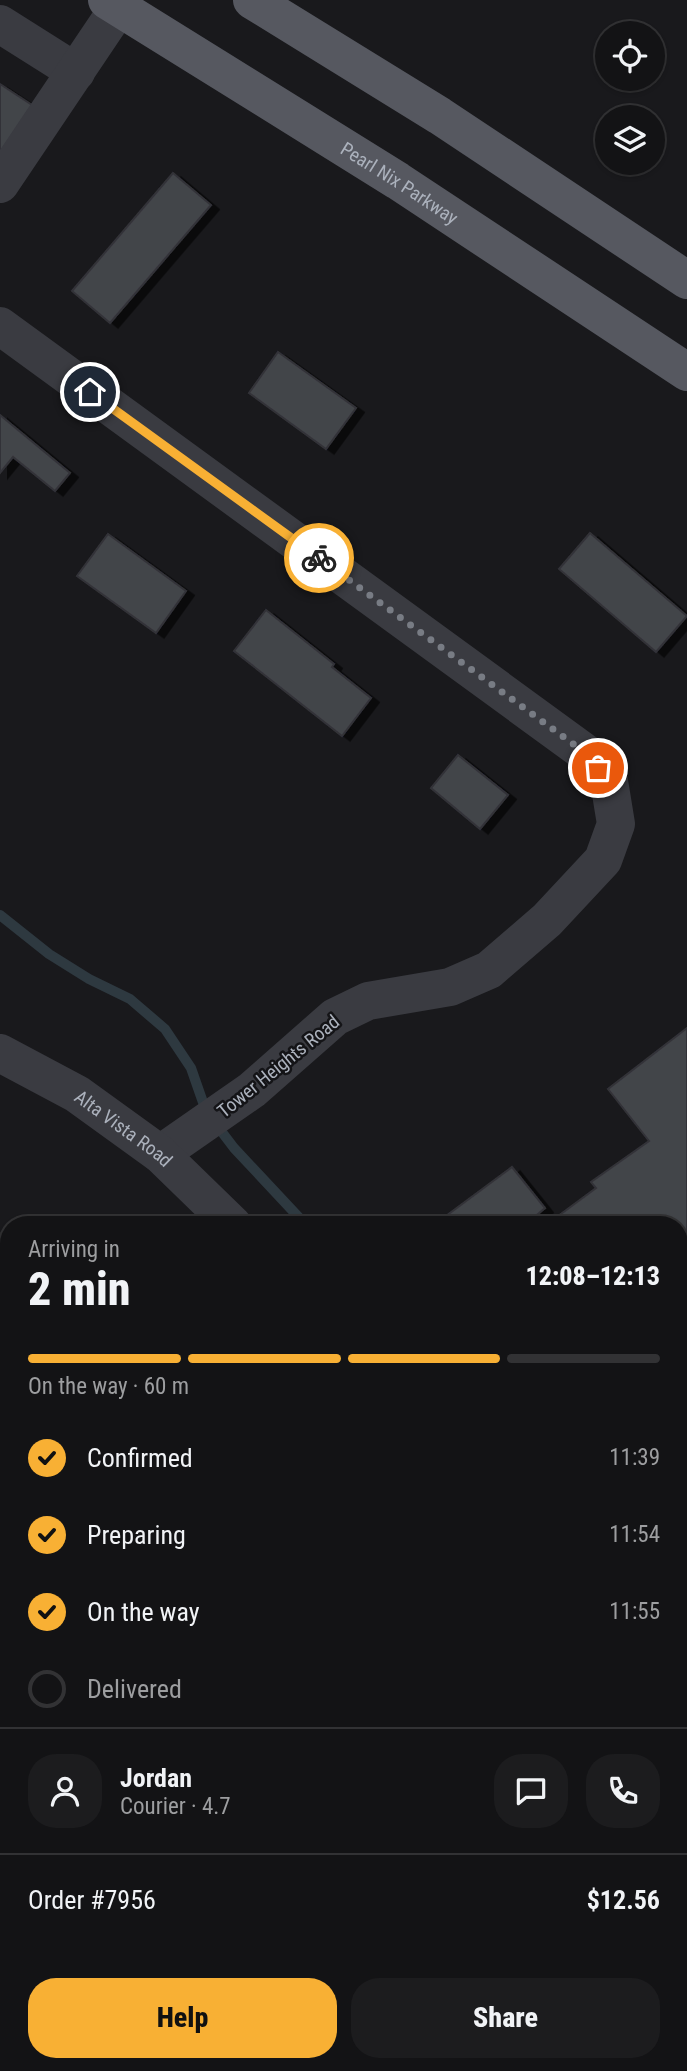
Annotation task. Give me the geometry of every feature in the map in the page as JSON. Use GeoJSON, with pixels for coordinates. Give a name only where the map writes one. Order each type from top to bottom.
{"type":"FeatureCollection","features":[{"type":"Feature","properties":{"kind":"main road"},"geometry":{"type":"LineString","coordinates":[[252,0],[440,116],[687,280]]}},
{"type":"Feature","properties":{"kind":"main road","name":"Pearl Nix Parkway"},"geometry":{"type":"LineString","coordinates":[[113,4],[398,181],[687,372]]}},
{"type":"Feature","properties":{"kind":"street"},"geometry":{"type":"LineString","coordinates":[[0,184],[76,72],[113,4]]}},
{"type":"Feature","properties":{"kind":"street"},"geometry":{"type":"LineString","coordinates":[[0,24],[76,72]]}},
{"type":"Feature","properties":{"kind":"street","name":"Tower Heights Road"},"geometry":{"type":"LineString","coordinates":[[0,326],[587,754],[609,781],[616,824],[603,860],[547,920],[489,970],[450,987],[368,1000],[335,1017],[252,1090],[160,1154]]}},
{"type":"Feature","properties":{"kind":"street","name":"Alta Vista Road"},"geometry":{"type":"LineString","coordinates":[[0,1053],[77,1094],[160,1154],[224,1216]]}},
{"type":"Feature","properties":{"kind":"building"},"geometry":{"type":"Polygon","coordinates":[[[0,84],[32,105],[0,153],[0,84]]]}},
{"type":"Feature","properties":{"kind":"building"},"geometry":{"type":"Polygon","coordinates":[[[173,173],[211,205],[110,323],[72,291],[173,173]]]}},
{"type":"Feature","properties":{"kind":"building"},"geometry":{"type":"Polygon","coordinates":[[[278,352],[356,408],[326,449],[249,393],[278,352]]]}},
{"type":"Feature","properties":{"kind":"building"},"geometry":{"type":"Polygon","coordinates":[[[0,415],[70,473],[55,491],[13,457],[0,473],[0,415]]]}},
{"type":"Feature","properties":{"kind":"building"},"geometry":{"type":"Polygon","coordinates":[[[590,533],[687,616],[656,652],[559,569],[590,533]]]}},
{"type":"Feature","properties":{"kind":"building"},"geometry":{"type":"Polygon","coordinates":[[[108,534],[186,591],[156,633],[77,576],[108,534]]]}},
{"type":"Feature","properties":{"kind":"building"},"geometry":{"type":"Polygon","coordinates":[[[266,610],[334,664],[332,667],[371,698],[342,736],[234,651],[266,610]]]}},
{"type":"Feature","properties":{"kind":"building"},"geometry":{"type":"Polygon","coordinates":[[[458,755],[508,795],[480,829],[431,788],[458,755]]]}},
{"type":"Feature","properties":{"kind":"building"},"geometry":{"type":"Polygon","coordinates":[[[687,1028],[687,1216],[558,1216],[596,1188],[591,1182],[649,1141],[608,1089],[687,1028]]]}},
{"type":"Feature","properties":{"kind":"building"},"geometry":{"type":"Polygon","coordinates":[[[512,1167],[545,1208],[536,1216],[446,1216],[512,1167]]]}},
{"type":"Feature","properties":{"kind":"waterway"},"geometry":{"type":"LineString","coordinates":[[0,915],[49,954],[89,979],[130,999],[165,1029],[191,1068],[206,1111]]}},
{"type":"Feature","properties":{"kind":"waterway"},"geometry":{"type":"LineString","coordinates":[[215,1123],[234,1148],[298,1216]]}},
{"type":"Feature","properties":{"kind":"way so far"},"geometry":{"type":"LineString","coordinates":[[319,558],[587,754],[598,768]]}},
{"type":"Feature","properties":{"kind":"route"},"geometry":{"type":"LineString","coordinates":[[90,392],[319,558]]}}]}
